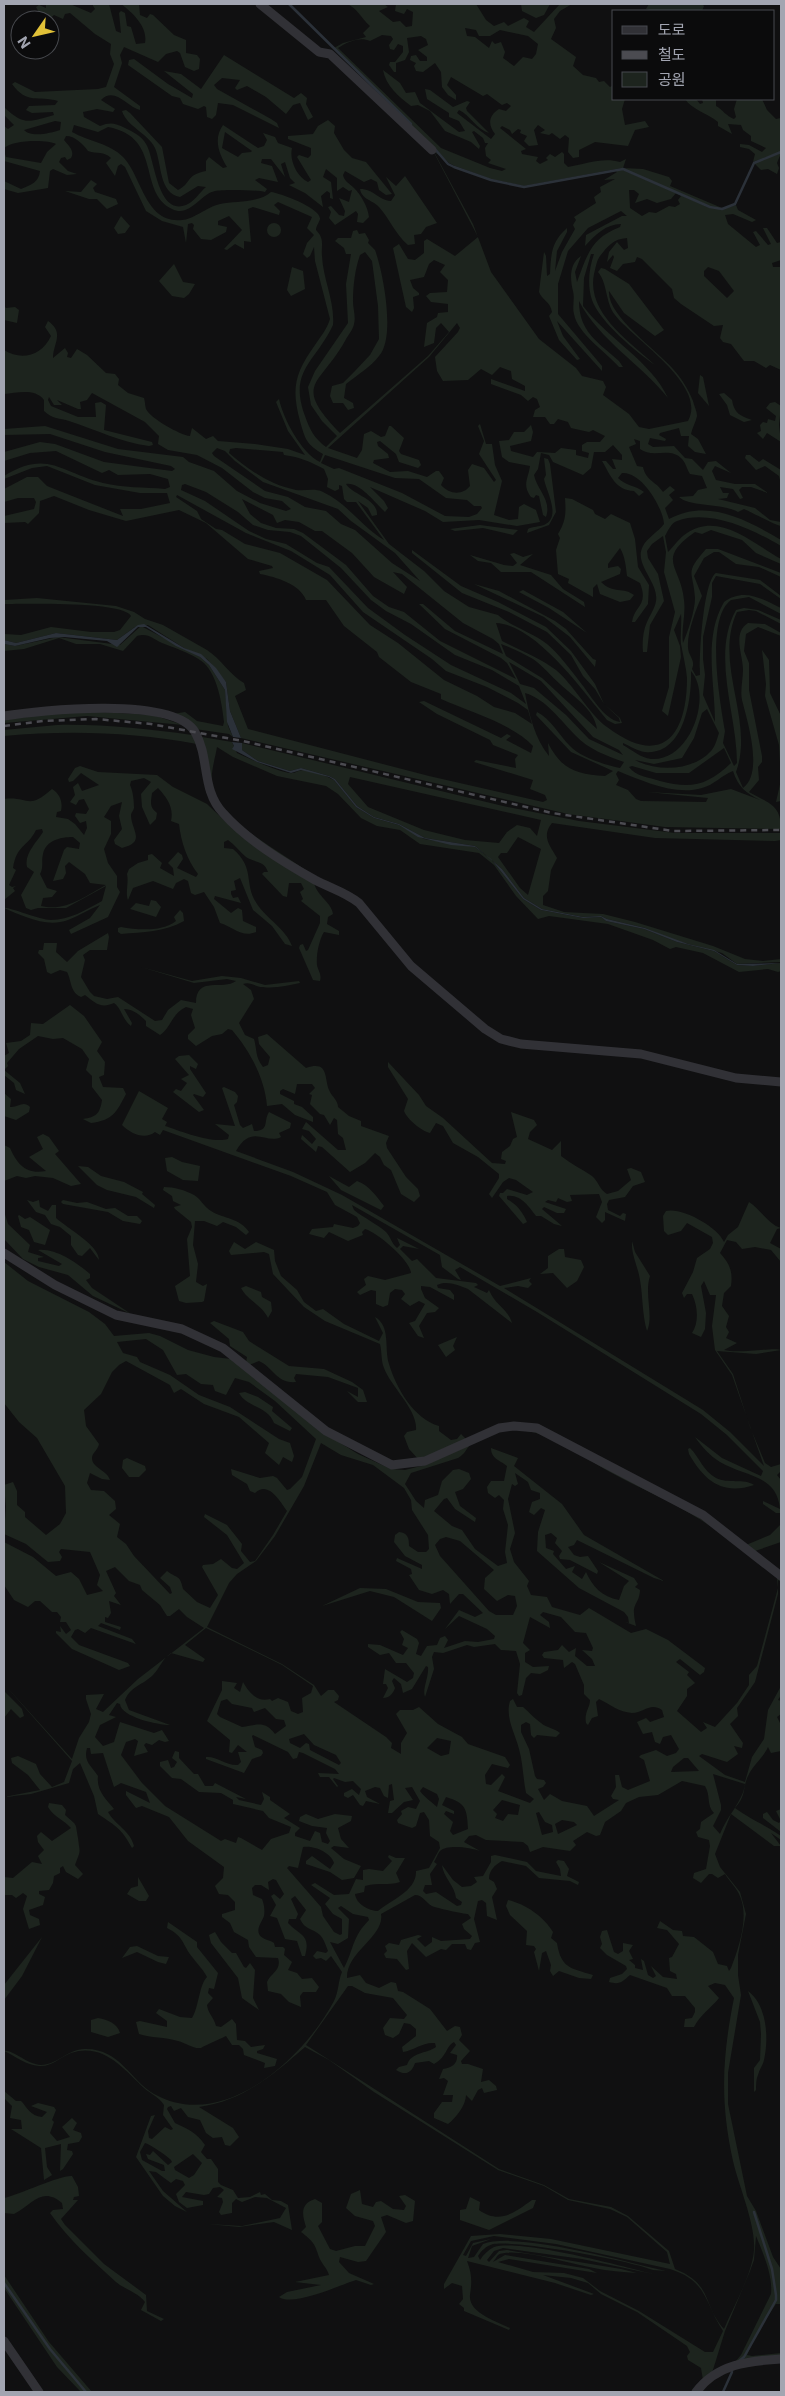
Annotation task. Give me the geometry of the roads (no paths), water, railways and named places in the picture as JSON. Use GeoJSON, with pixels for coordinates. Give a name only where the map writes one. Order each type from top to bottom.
{"type":"FeatureCollection","features":[{"type":"Feature","properties":{"kind":"street"},"geometry":{"type":"LineString","coordinates":[[260,4],[319,52],[330,54],[432,150]]}},
{"type":"Feature","properties":{"kind":"street"},"geometry":{"type":"LineString","coordinates":[[4,716],[91,707],[158,713],[188,724],[194,730],[202,748],[207,783],[211,796],[222,813],[277,856],[314,880],[359,902],[411,966],[485,1029],[501,1039],[520,1044],[591,1048],[641,1054],[736,1078],[781,1082]]}},
{"type":"Feature","properties":{"kind":"street"},"geometry":{"type":"LineString","coordinates":[[4,1253],[55,1285],[116,1315],[182,1329],[223,1348],[326,1431],[381,1461],[392,1465],[414,1464],[499,1428],[514,1426],[537,1428],[703,1515],[781,1576]]}},
{"type":"Feature","properties":{"kind":"street"},"geometry":{"type":"LineString","coordinates":[[4,2341],[39,2392]]}},
{"type":"Feature","properties":{"kind":"street"},"geometry":{"type":"LineString","coordinates":[[696,2392],[711,2375],[724,2369],[755,2360],[781,2359]]}},
{"type":"Feature","properties":{"kind":"waterway"},"geometry":{"type":"LineString","coordinates":[[289,4],[411,124]]}},
{"type":"Feature","properties":{"kind":"waterway"},"geometry":{"type":"LineString","coordinates":[[434,148],[448,164],[454,167],[491,180],[524,187],[623,169],[710,207],[722,209],[735,204],[754,163],[781,152]]}},
{"type":"Feature","properties":{"kind":"waterway"},"geometry":{"type":"LineString","coordinates":[[739,2361],[744,2357],[776,2300],[772,2269],[754,2212]]}},
{"type":"Feature","properties":{"kind":"waterway"},"geometry":{"type":"LineString","coordinates":[[4,2283],[50,2349],[86,2392]]}},
{"type":"Feature","properties":{"kind":"waterway"},"geometry":{"type":"LineString","coordinates":[[723,2392],[732,2372]]}},
{"type":"Feature","properties":{"kind":"railway"},"geometry":{"type":"LineString","coordinates":[[4,726],[43,721],[96,719],[151,724],[243,741],[552,813],[673,831],[781,830]]}}]}
